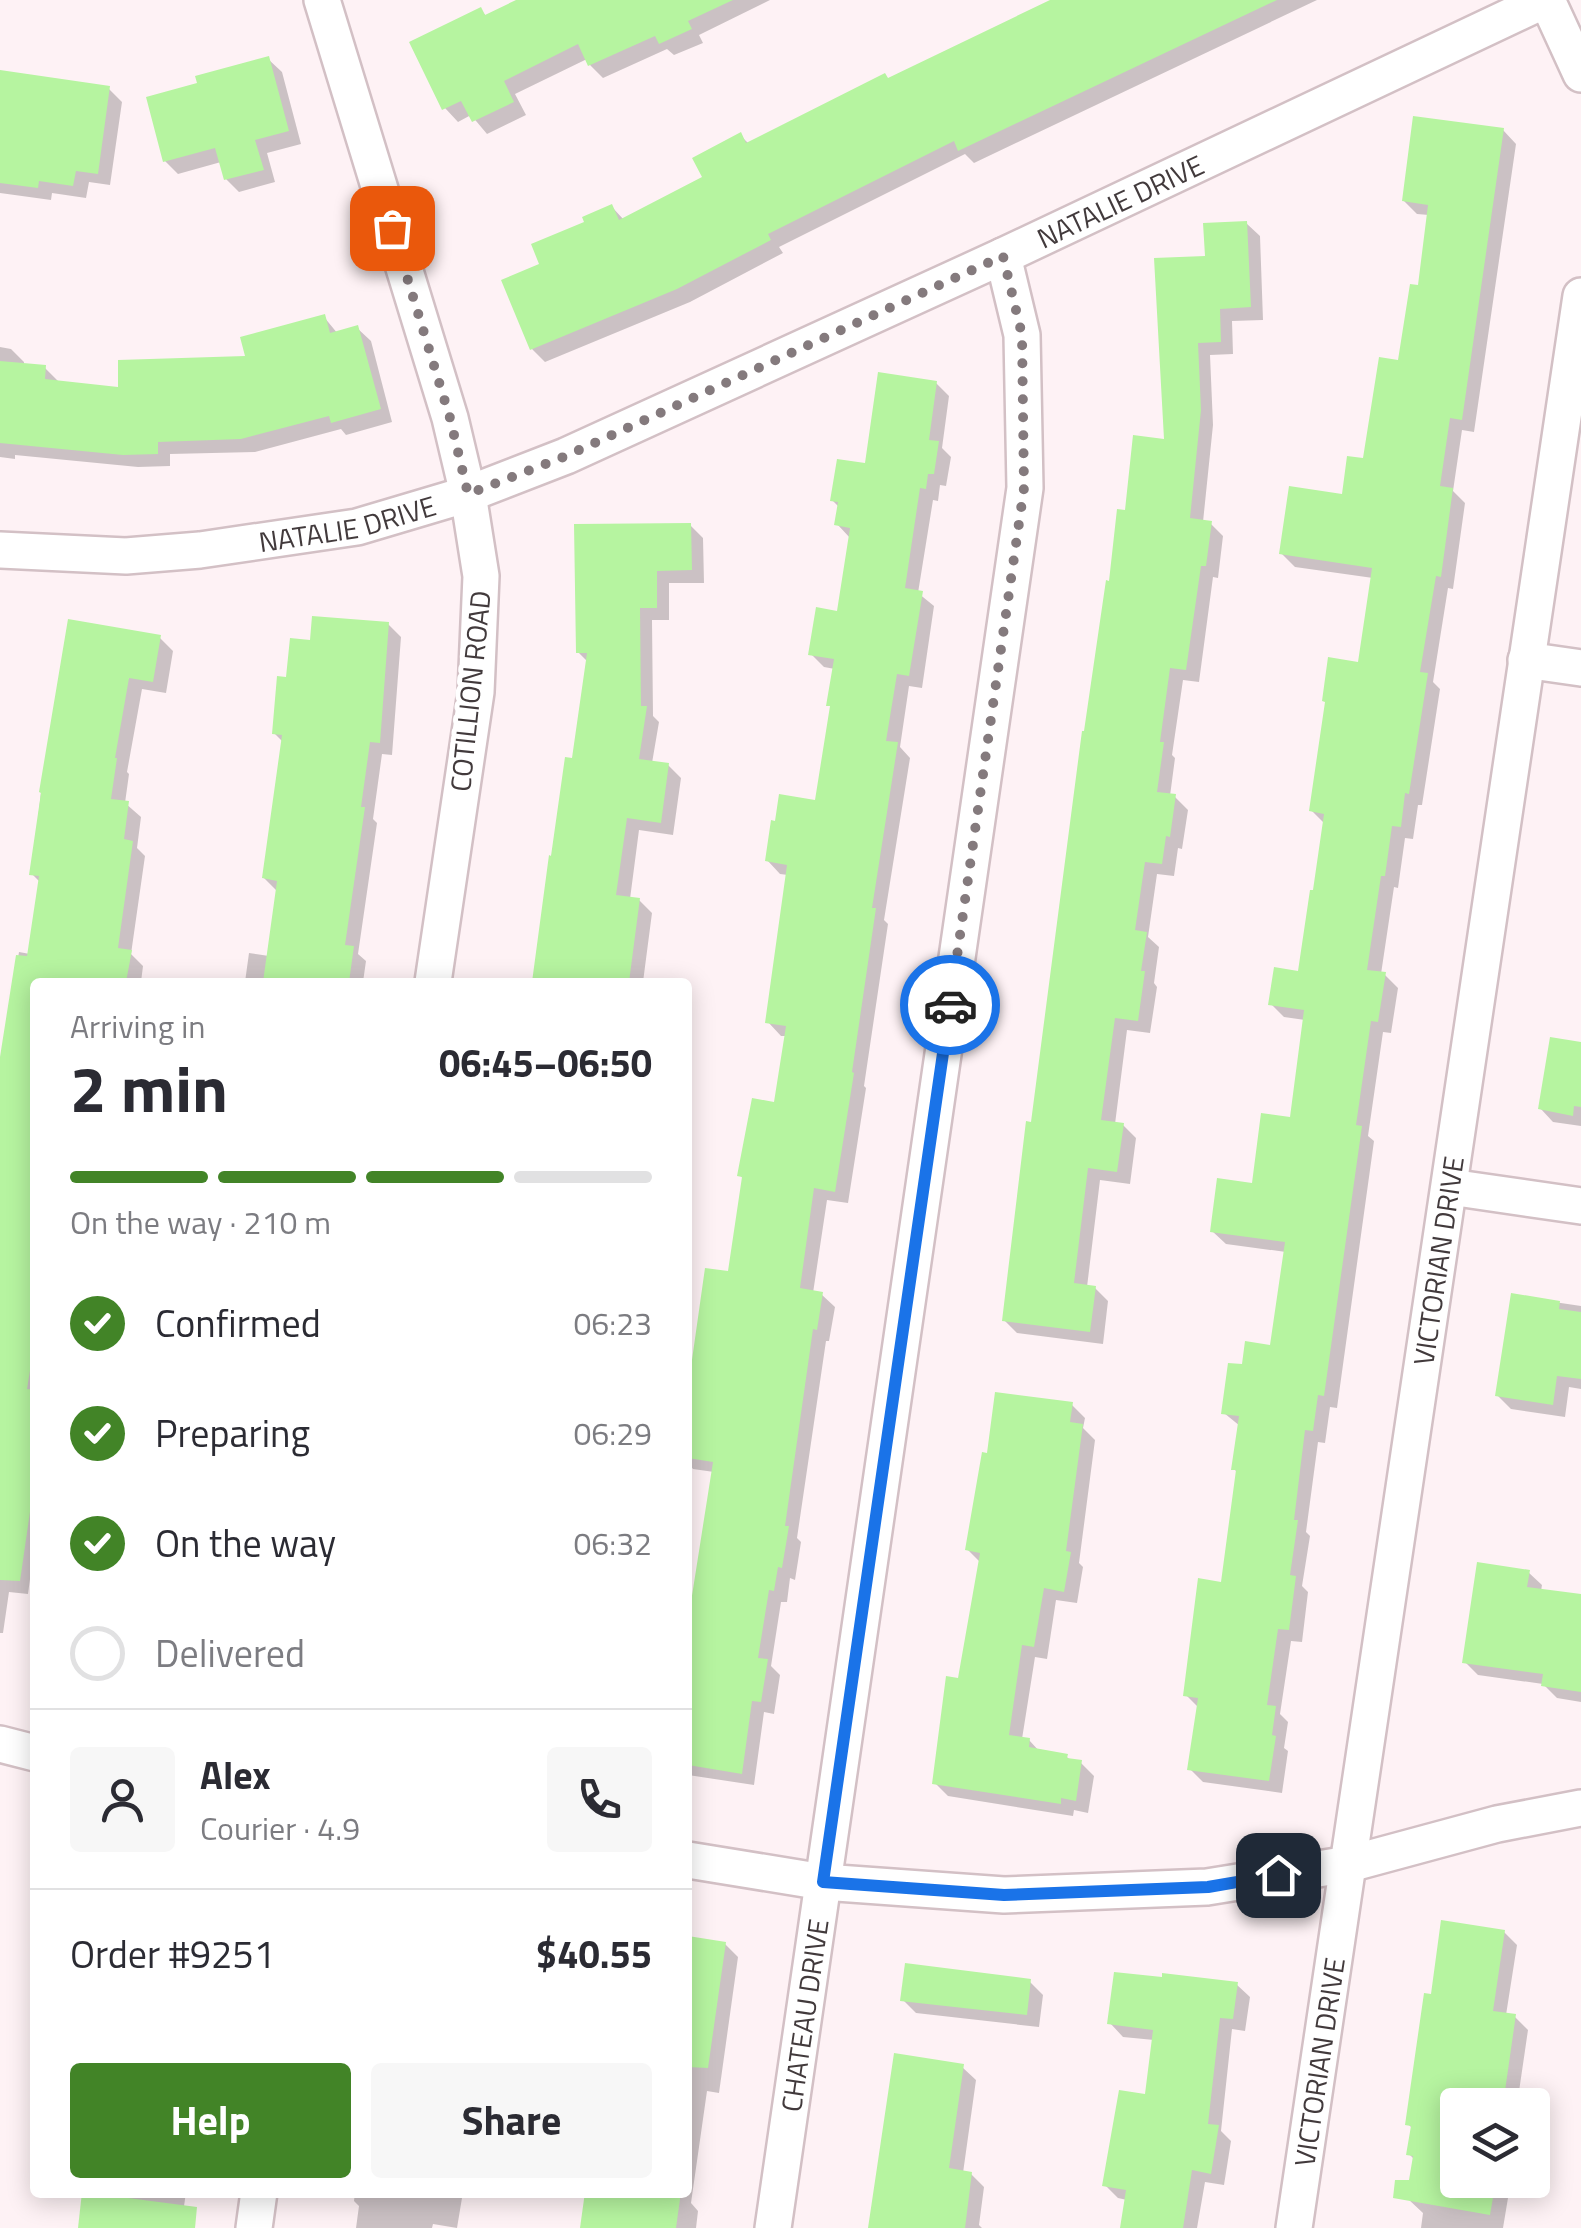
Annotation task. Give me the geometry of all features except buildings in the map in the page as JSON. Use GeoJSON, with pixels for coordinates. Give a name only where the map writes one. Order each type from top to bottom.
{"type":"FeatureCollection","features":[{"type":"Feature","properties":{"kind":"street","name":"COTILLION ROAD"},"geometry":{"type":"LineString","coordinates":[[322,0],[450,418],[482,576],[476,692],[435,978]]}},
{"type":"Feature","properties":{"kind":"street","name":"NATALIE DRIVE"},"geometry":{"type":"LineString","coordinates":[[0,550],[126,556],[200,550],[356,527],[468,494],[566,456],[1003,256],[1546,0]]}},
{"type":"Feature","properties":{"kind":"street"},"geometry":{"type":"LineString","coordinates":[[1546,0],[1581,74]]}},
{"type":"Feature","properties":{"kind":"street","name":"CHATEAU DRIVE"},"geometry":{"type":"LineString","coordinates":[[774,2228],[1024,488],[1022,335],[1003,256]]}},
{"type":"Feature","properties":{"kind":"street","name":"VICTORIAN DRIVE"},"geometry":{"type":"LineString","coordinates":[[1294,2228],[1581,296]]}},
{"type":"Feature","properties":{"kind":"street"},"geometry":{"type":"LineString","coordinates":[[1526,660],[1581,668]]}},
{"type":"Feature","properties":{"kind":"street"},"geometry":{"type":"LineString","coordinates":[[1450,1186],[1581,1206]]}},
{"type":"Feature","properties":{"kind":"street"},"geometry":{"type":"LineString","coordinates":[[0,1744],[30,1753]]}},
{"type":"Feature","properties":{"kind":"street"},"geometry":{"type":"LineString","coordinates":[[692,1861],[823,1882],[1004,1895],[1208,1887],[1349,1864],[1498,1824],[1581,1808]]}},
{"type":"Feature","properties":{"kind":"street"},"geometry":{"type":"LineString","coordinates":[[254,2228],[258,2198]]}},
{"type":"Feature","properties":{"kind":"way so far"},"geometry":{"type":"LineString","coordinates":[[392,228],[450,418],[468,494],[566,456],[1003,256],[1022,335],[1024,488],[950,1005]]}},
{"type":"Feature","properties":{"kind":"route"},"geometry":{"type":"LineString","coordinates":[[950,1005],[823,1882],[1004,1895],[1208,1887],[1278,1875]]}}]}
